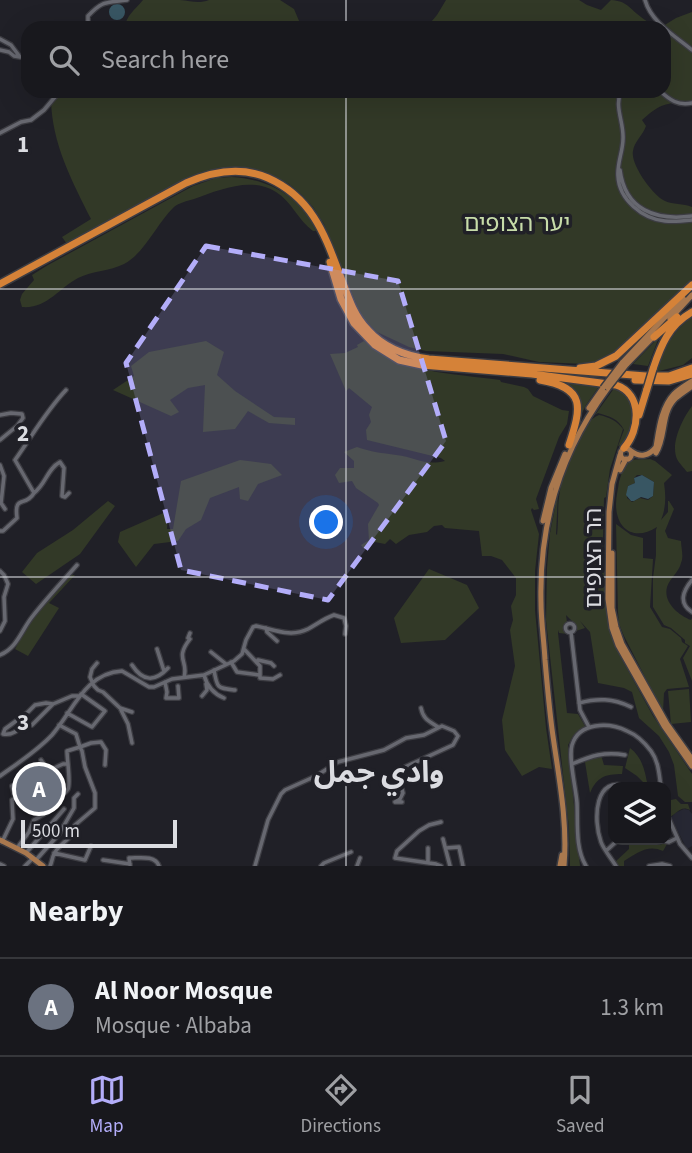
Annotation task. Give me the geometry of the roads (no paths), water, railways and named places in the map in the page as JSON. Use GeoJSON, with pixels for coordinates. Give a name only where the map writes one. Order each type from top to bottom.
{"type":"FeatureCollection","features":[{"type":"Feature","properties":{"kind":"highway"},"geometry":{"type":"LineString","coordinates":[[0,286],[186,183],[220,172],[244,172],[260,175],[279,184],[295,194],[309,208],[322,231],[356,314],[382,343],[401,353],[422,358],[675,375],[692,366]]}},
{"type":"Feature","properties":{"kind":"highway"},"geometry":{"type":"LineString","coordinates":[[0,286],[181,190],[225,175],[245,176],[276,186],[290,195],[310,216],[348,307],[363,331],[382,347],[405,358],[646,381],[669,381],[692,374]]}},
{"type":"Feature","properties":{"kind":"highway"},"geometry":{"type":"LineString","coordinates":[[328,255],[346,310],[359,331],[399,360],[545,380],[566,389],[576,400],[579,411],[569,445]]}},
{"type":"Feature","properties":{"kind":"highway"},"geometry":{"type":"LineString","coordinates":[[548,368],[591,367],[611,360],[692,286]]}},
{"type":"Feature","properties":{"kind":"highway"},"geometry":{"type":"LineString","coordinates":[[627,453],[661,345],[668,333],[692,310]]}},
{"type":"Feature","properties":{"kind":"highway"},"geometry":{"type":"LineString","coordinates":[[654,337],[674,320],[692,310]]}},
{"type":"Feature","properties":{"kind":"highway"},"geometry":{"type":"LineString","coordinates":[[445,368],[532,374],[620,386],[630,394],[636,409],[627,453]]}},
{"type":"Feature","properties":{"kind":"main road"},"geometry":{"type":"LineString","coordinates":[[562,866],[562,824],[548,724],[537,584],[545,512],[551,488],[569,445],[591,404],[692,286]]}},
{"type":"Feature","properties":{"kind":"main road"},"geometry":{"type":"LineString","coordinates":[[624,364],[654,337],[692,295]]}},
{"type":"Feature","properties":{"kind":"main road"},"geometry":{"type":"LineString","coordinates":[[627,453],[643,456],[656,447],[668,402],[676,392],[692,381]]}},
{"type":"Feature","properties":{"kind":"main road"},"geometry":{"type":"LineString","coordinates":[[627,453],[648,458],[655,453],[661,444],[673,401],[692,386]]}},
{"type":"Feature","properties":{"kind":"main road"},"geometry":{"type":"LineString","coordinates":[[562,866],[564,814],[551,723],[541,615],[543,550],[550,508],[569,453],[605,388]]}},
{"type":"Feature","properties":{"kind":"main road","name":"הר הצופים"},"geometry":{"type":"LineString","coordinates":[[627,453],[618,475],[613,502],[614,620],[622,644],[667,724],[691,757]]}},
{"type":"Feature","properties":{"kind":"main road","name":"הר הצופים"},"geometry":{"type":"LineString","coordinates":[[627,453],[612,484],[609,512],[608,608],[612,628],[618,645],[664,726],[692,766]]}},
{"type":"Feature","properties":{"kind":"main road"},"geometry":{"type":"LineString","coordinates":[[1,842],[37,863]]}},
{"type":"Feature","properties":{"kind":"main road"},"geometry":{"type":"LineString","coordinates":[[1,842],[26,853],[37,863]]}},
{"type":"Feature","properties":{"kind":"street"},"geometry":{"type":"LineString","coordinates":[[88,21],[88,16],[102,3],[127,0]]}},
{"type":"Feature","properties":{"kind":"street"},"geometry":{"type":"LineString","coordinates":[[645,0],[657,21]]}},
{"type":"Feature","properties":{"kind":"street"},"geometry":{"type":"LineString","coordinates":[[671,32],[692,50]]}},
{"type":"Feature","properties":{"kind":"street"},"geometry":{"type":"LineString","coordinates":[[0,39],[10,45],[20,57],[0,50]]}},
{"type":"Feature","properties":{"kind":"street"},"geometry":{"type":"LineString","coordinates":[[0,133],[20,122],[31,120],[54,98]]}},
{"type":"Feature","properties":{"kind":"street"},"geometry":{"type":"LineString","coordinates":[[618,98],[623,136],[618,173],[620,187],[627,200],[644,214],[659,220],[673,222],[692,218]]}},
{"type":"Feature","properties":{"kind":"street"},"geometry":{"type":"LineString","coordinates":[[670,98],[681,104],[692,103]]}},
{"type":"Feature","properties":{"kind":"street"},"geometry":{"type":"LineString","coordinates":[[34,493],[15,460],[40,421],[66,390]]}},
{"type":"Feature","properties":{"kind":"street"},"geometry":{"type":"LineString","coordinates":[[0,415],[23,414],[17,426],[0,440]]}},
{"type":"Feature","properties":{"kind":"street"},"geometry":{"type":"LineString","coordinates":[[0,531],[18,518],[17,504],[30,498],[41,487],[52,466],[60,462],[64,468],[62,496],[65,497],[69,493]]}},
{"type":"Feature","properties":{"kind":"street"},"geometry":{"type":"LineString","coordinates":[[0,465],[4,476],[1,503],[5,509]]}},
{"type":"Feature","properties":{"kind":"street"},"geometry":{"type":"LineString","coordinates":[[0,656],[17,642],[30,619],[77,565]]}},
{"type":"Feature","properties":{"kind":"street"},"geometry":{"type":"LineString","coordinates":[[0,571],[7,579],[8,588],[4,597],[5,621],[0,631]]}},
{"type":"Feature","properties":{"kind":"street"},"geometry":{"type":"LineString","coordinates":[[692,580],[684,590],[683,598],[692,612]]}},
{"type":"Feature","properties":{"kind":"street"},"geometry":{"type":"LineString","coordinates":[[0,776],[27,758],[51,736],[80,695],[105,674],[122,671],[145,686],[154,687],[184,677],[204,675],[239,658],[253,627],[258,626],[282,632],[302,631],[334,615],[344,618],[345,634]]}},
{"type":"Feature","properties":{"kind":"street"},"geometry":{"type":"LineString","coordinates":[[265,628],[277,641]]}},
{"type":"Feature","properties":{"kind":"street"},"geometry":{"type":"LineString","coordinates":[[571,632],[579,703],[582,716],[589,727]]}},
{"type":"Feature","properties":{"kind":"street"},"geometry":{"type":"LineString","coordinates":[[184,677],[186,669],[181,659],[190,633]]}},
{"type":"Feature","properties":{"kind":"street"},"geometry":{"type":"LineString","coordinates":[[143,677],[161,675],[166,670],[157,649]]}},
{"type":"Feature","properties":{"kind":"street"},"geometry":{"type":"LineString","coordinates":[[244,649],[260,666],[259,675]]}},
{"type":"Feature","properties":{"kind":"street"},"geometry":{"type":"LineString","coordinates":[[212,652],[237,672],[259,675],[263,679],[273,679],[280,675]]}},
{"type":"Feature","properties":{"kind":"street"},"geometry":{"type":"LineString","coordinates":[[256,660],[275,666]]}},
{"type":"Feature","properties":{"kind":"street"},"geometry":{"type":"LineString","coordinates":[[97,663],[90,677],[92,684],[120,708],[132,743]]}},
{"type":"Feature","properties":{"kind":"street"},"geometry":{"type":"LineString","coordinates":[[132,665],[143,677],[145,686]]}},
{"type":"Feature","properties":{"kind":"street"},"geometry":{"type":"LineString","coordinates":[[214,670],[218,687],[236,690]]}},
{"type":"Feature","properties":{"kind":"street"},"geometry":{"type":"LineString","coordinates":[[202,696],[207,690],[204,675]]}},
{"type":"Feature","properties":{"kind":"street"},"geometry":{"type":"LineString","coordinates":[[165,682],[166,698],[179,698],[178,687]]}},
{"type":"Feature","properties":{"kind":"street"},"geometry":{"type":"LineString","coordinates":[[206,682],[216,695],[224,698]]}},
{"type":"Feature","properties":{"kind":"street"},"geometry":{"type":"LineString","coordinates":[[32,725],[53,704],[72,696],[80,695],[105,710],[92,726],[67,713]]}},
{"type":"Feature","properties":{"kind":"street"},"geometry":{"type":"LineString","coordinates":[[579,703],[605,699],[631,707]]}},
{"type":"Feature","properties":{"kind":"street"},"geometry":{"type":"LineString","coordinates":[[25,723],[16,731],[4,734],[5,729],[35,705],[53,704]]}},
{"type":"Feature","properties":{"kind":"street"},"geometry":{"type":"LineString","coordinates":[[120,708],[132,712]]}},
{"type":"Feature","properties":{"kind":"street"},"geometry":{"type":"LineString","coordinates":[[421,708],[424,717],[438,727]]}},
{"type":"Feature","properties":{"kind":"street"},"geometry":{"type":"LineString","coordinates":[[50,866],[54,853],[68,840],[75,825],[95,808],[95,793],[76,734],[59,725]]}},
{"type":"Feature","properties":{"kind":"street"},"geometry":{"type":"LineString","coordinates":[[255,866],[268,820],[285,790],[316,776],[338,762],[384,750],[406,738],[424,735],[438,727],[446,727],[457,733],[453,745],[405,767],[400,782],[403,793],[395,802],[402,802]]}},
{"type":"Feature","properties":{"kind":"street"},"geometry":{"type":"LineString","coordinates":[[586,866],[579,849],[577,797],[571,748],[580,733],[589,727],[615,727],[638,737],[656,760],[660,782]]}},
{"type":"Feature","properties":{"kind":"street"},"geometry":{"type":"LineString","coordinates":[[15,797],[58,797],[69,789],[71,779],[68,774],[67,751],[101,742],[106,750],[105,765]]}},
{"type":"Feature","properties":{"kind":"street"},"geometry":{"type":"LineString","coordinates":[[572,764],[597,754],[625,755]]}},
{"type":"Feature","properties":{"kind":"street"},"geometry":{"type":"LineString","coordinates":[[41,760],[50,771]]}},
{"type":"Feature","properties":{"kind":"street"},"geometry":{"type":"LineString","coordinates":[[25,795],[25,790],[36,775],[46,776],[55,767],[67,764]]}},
{"type":"Feature","properties":{"kind":"street"},"geometry":{"type":"LineString","coordinates":[[1,842],[13,819],[12,800],[15,797],[12,786]]}},
{"type":"Feature","properties":{"kind":"street"},"geometry":{"type":"LineString","coordinates":[[608,787],[599,798],[597,806],[598,831],[601,843],[615,866]]}},
{"type":"Feature","properties":{"kind":"street"},"geometry":{"type":"LineString","coordinates":[[25,866],[37,863],[59,834],[74,808],[74,797],[78,794]]}},
{"type":"Feature","properties":{"kind":"street"},"geometry":{"type":"LineString","coordinates":[[26,853],[64,809]]}},
{"type":"Feature","properties":{"kind":"street"},"geometry":{"type":"LineString","coordinates":[[16,848],[29,832],[34,820],[48,812]]}},
{"type":"Feature","properties":{"kind":"street"},"geometry":{"type":"LineString","coordinates":[[441,822],[427,825],[397,851],[395,858],[441,866]]}},
{"type":"Feature","properties":{"kind":"street"},"geometry":{"type":"LineString","coordinates":[[671,824],[677,838],[692,859]]}},
{"type":"Feature","properties":{"kind":"street"},"geometry":{"type":"LineString","coordinates":[[671,841],[677,838]]}},
{"type":"Feature","properties":{"kind":"street"},"geometry":{"type":"LineString","coordinates":[[443,839],[450,866]]}},
{"type":"Feature","properties":{"kind":"street"},"geometry":{"type":"LineString","coordinates":[[606,851],[613,845]]}},
{"type":"Feature","properties":{"kind":"street"},"geometry":{"type":"LineString","coordinates":[[54,853],[85,860],[91,846]]}},
{"type":"Feature","properties":{"kind":"street"},"geometry":{"type":"LineString","coordinates":[[446,848],[458,846],[463,866]]}},
{"type":"Feature","properties":{"kind":"street"},"geometry":{"type":"LineString","coordinates":[[428,848],[428,862]]}},
{"type":"Feature","properties":{"kind":"street"},"geometry":{"type":"LineString","coordinates":[[321,866],[351,852]]}},
{"type":"Feature","properties":{"kind":"street"},"geometry":{"type":"LineString","coordinates":[[103,860],[130,865],[129,858],[149,858],[156,860],[159,866]]}},
{"type":"Feature","properties":{"kind":"street"},"geometry":{"type":"LineString","coordinates":[[357,866],[360,858]]}},
{"type":"Feature","properties":{"kind":"street"},"geometry":{"type":"LineString","coordinates":[[649,866],[670,866]]}},
{"type":"Feature","properties":{"kind":"place","name":"Al Noor Mosque"},"geometry":{"type":"Point","coordinates":[39,789]}},
{"type":"Feature","properties":{"kind":"district","name":"وادي جمل"},"geometry":{"type":"Point","coordinates":[379,772]}},
{"type":"Feature","properties":{"kind":"park label","name":"יער הצופים"},"geometry":{"type":"Point","coordinates":[517,223]}}]}
